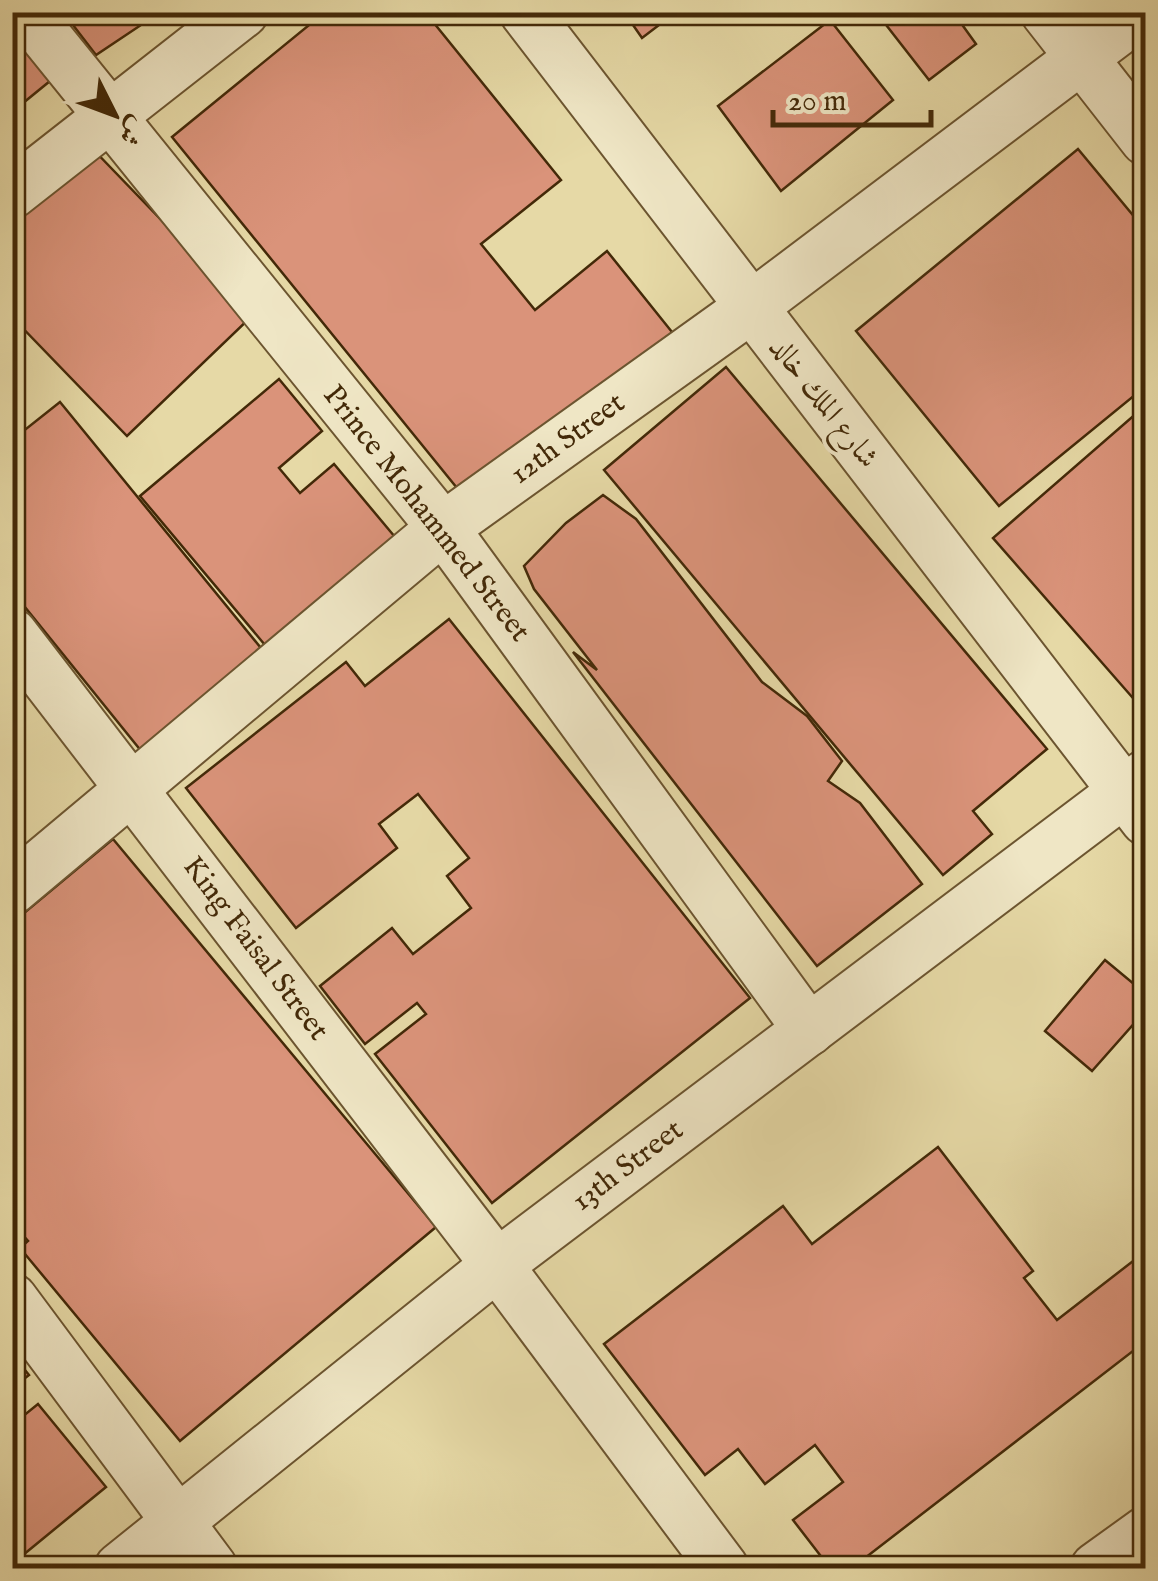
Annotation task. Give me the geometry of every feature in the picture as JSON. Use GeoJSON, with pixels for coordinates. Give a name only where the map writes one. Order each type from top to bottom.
{"type":"FeatureCollection","features":[{"type":"Feature","properties":{"kind":"street","name":"Prince Mohammed Street"},"geometry":{"type":"LineString","coordinates":[[26,12],[443,528],[809,1030]]}},
{"type":"Feature","properties":{"kind":"street"},"geometry":{"type":"LineString","coordinates":[[12,194],[243,12]]}},
{"type":"Feature","properties":{"kind":"street","name":"شارع الملك خالد"},"geometry":{"type":"LineString","coordinates":[[525,12],[750,308],[1138,796]]}},
{"type":"Feature","properties":{"kind":"street"},"geometry":{"type":"LineString","coordinates":[[1046,12],[1146,140]]}},
{"type":"Feature","properties":{"kind":"street","name":"12th Street"},"geometry":{"type":"LineString","coordinates":[[12,889],[443,528],[750,308],[1142,12]]}},
{"type":"Feature","properties":{"kind":"street","name":"King Faisal Street"},"geometry":{"type":"LineString","coordinates":[[12,634],[497,1265],[723,1568]]}},
{"type":"Feature","properties":{"kind":"street","name":"13th Street"},"geometry":{"type":"LineString","coordinates":[[120,1568],[497,1265],[809,1030],[1138,796]]}},
{"type":"Feature","properties":{"kind":"street"},"geometry":{"type":"LineString","coordinates":[[12,1299],[212,1568]]}},
{"type":"Feature","properties":{"kind":"street"},"geometry":{"type":"LineString","coordinates":[[1096,1568],[1146,1532]]}},
{"type":"Feature","properties":{"kind":"building"},"geometry":{"type":"Polygon","coordinates":[[[63,12],[141,12],[147,21],[96,55],[63,12]]]}},
{"type":"Feature","properties":{"kind":"building"},"geometry":{"type":"Polygon","coordinates":[[[325,12],[425,12],[561,180],[481,244],[535,310],[607,251],[676,337],[470,504],[172,137],[325,12]]]}},
{"type":"Feature","properties":{"kind":"building"},"geometry":{"type":"Polygon","coordinates":[[[624,12],[676,12],[642,38],[624,12]]]}},
{"type":"Feature","properties":{"kind":"building"},"geometry":{"type":"Polygon","coordinates":[[[876,12],[953,12],[976,44],[929,80],[876,12]]]}},
{"type":"Feature","properties":{"kind":"building"},"geometry":{"type":"Polygon","coordinates":[[[830,20],[893,100],[781,191],[718,106],[830,20]]]}},
{"type":"Feature","properties":{"kind":"building"},"geometry":{"type":"Polygon","coordinates":[[[12,35],[50,81],[12,112],[12,35]]]}},
{"type":"Feature","properties":{"kind":"building"},"geometry":{"type":"Polygon","coordinates":[[[86,142],[253,315],[127,436],[12,317],[12,214],[86,142]]]}},
{"type":"Feature","properties":{"kind":"building"},"geometry":{"type":"Polygon","coordinates":[[[1078,149],[1146,231],[1146,386],[999,506],[856,331],[1078,149]]]}},
{"type":"Feature","properties":{"kind":"building"},"geometry":{"type":"Polygon","coordinates":[[[726,367],[1047,749],[973,811],[992,834],[943,875],[604,470],[726,367]]]}},
{"type":"Feature","properties":{"kind":"building"},"geometry":{"type":"Polygon","coordinates":[[[279,379],[322,431],[279,468],[300,493],[334,464],[400,543],[270,651],[140,496],[279,379]]]}},
{"type":"Feature","properties":{"kind":"building"},"geometry":{"type":"Polygon","coordinates":[[[60,402],[265,653],[142,752],[12,591],[12,440],[60,402]]]}},
{"type":"Feature","properties":{"kind":"building"},"geometry":{"type":"Polygon","coordinates":[[[1146,405],[1146,713],[993,538],[1146,405]]]}},
{"type":"Feature","properties":{"kind":"building"},"geometry":{"type":"Polygon","coordinates":[[[603,495],[636,519],[762,682],[807,716],[842,761],[828,781],[860,803],[922,884],[817,966],[573,652],[597,670],[534,589],[524,566],[566,523],[603,495]]]}},
{"type":"Feature","properties":{"kind":"building"},"geometry":{"type":"Polygon","coordinates":[[[449,619],[750,998],[492,1203],[375,1054],[426,1014],[417,1003],[365,1044],[320,986],[392,928],[413,954],[471,908],[447,876],[469,858],[418,794],[379,824],[397,848],[296,928],[186,788],[346,662],[365,686],[449,619]]]}},
{"type":"Feature","properties":{"kind":"building"},"geometry":{"type":"Polygon","coordinates":[[[113,839],[436,1227],[180,1441],[20,1248],[28,1241],[12,1223],[12,923],[113,839]]]}},
{"type":"Feature","properties":{"kind":"building"},"geometry":{"type":"Polygon","coordinates":[[[1105,960],[1146,994],[1146,1010],[1092,1071],[1045,1031],[1105,960]]]}},
{"type":"Feature","properties":{"kind":"building"},"geometry":{"type":"Polygon","coordinates":[[[938,1147],[1033,1271],[1024,1278],[1057,1320],[1146,1251],[1146,1341],[852,1568],[830,1568],[793,1520],[843,1482],[815,1445],[765,1484],[738,1449],[705,1475],[604,1344],[783,1206],[812,1244],[938,1147]]]}},
{"type":"Feature","properties":{"kind":"building"},"geometry":{"type":"Polygon","coordinates":[[[12,1354],[29,1375],[12,1388],[12,1354]]]}},
{"type":"Feature","properties":{"kind":"building"},"geometry":{"type":"Polygon","coordinates":[[[38,1404],[106,1487],[12,1564],[12,1425],[38,1404]]]}}]}
